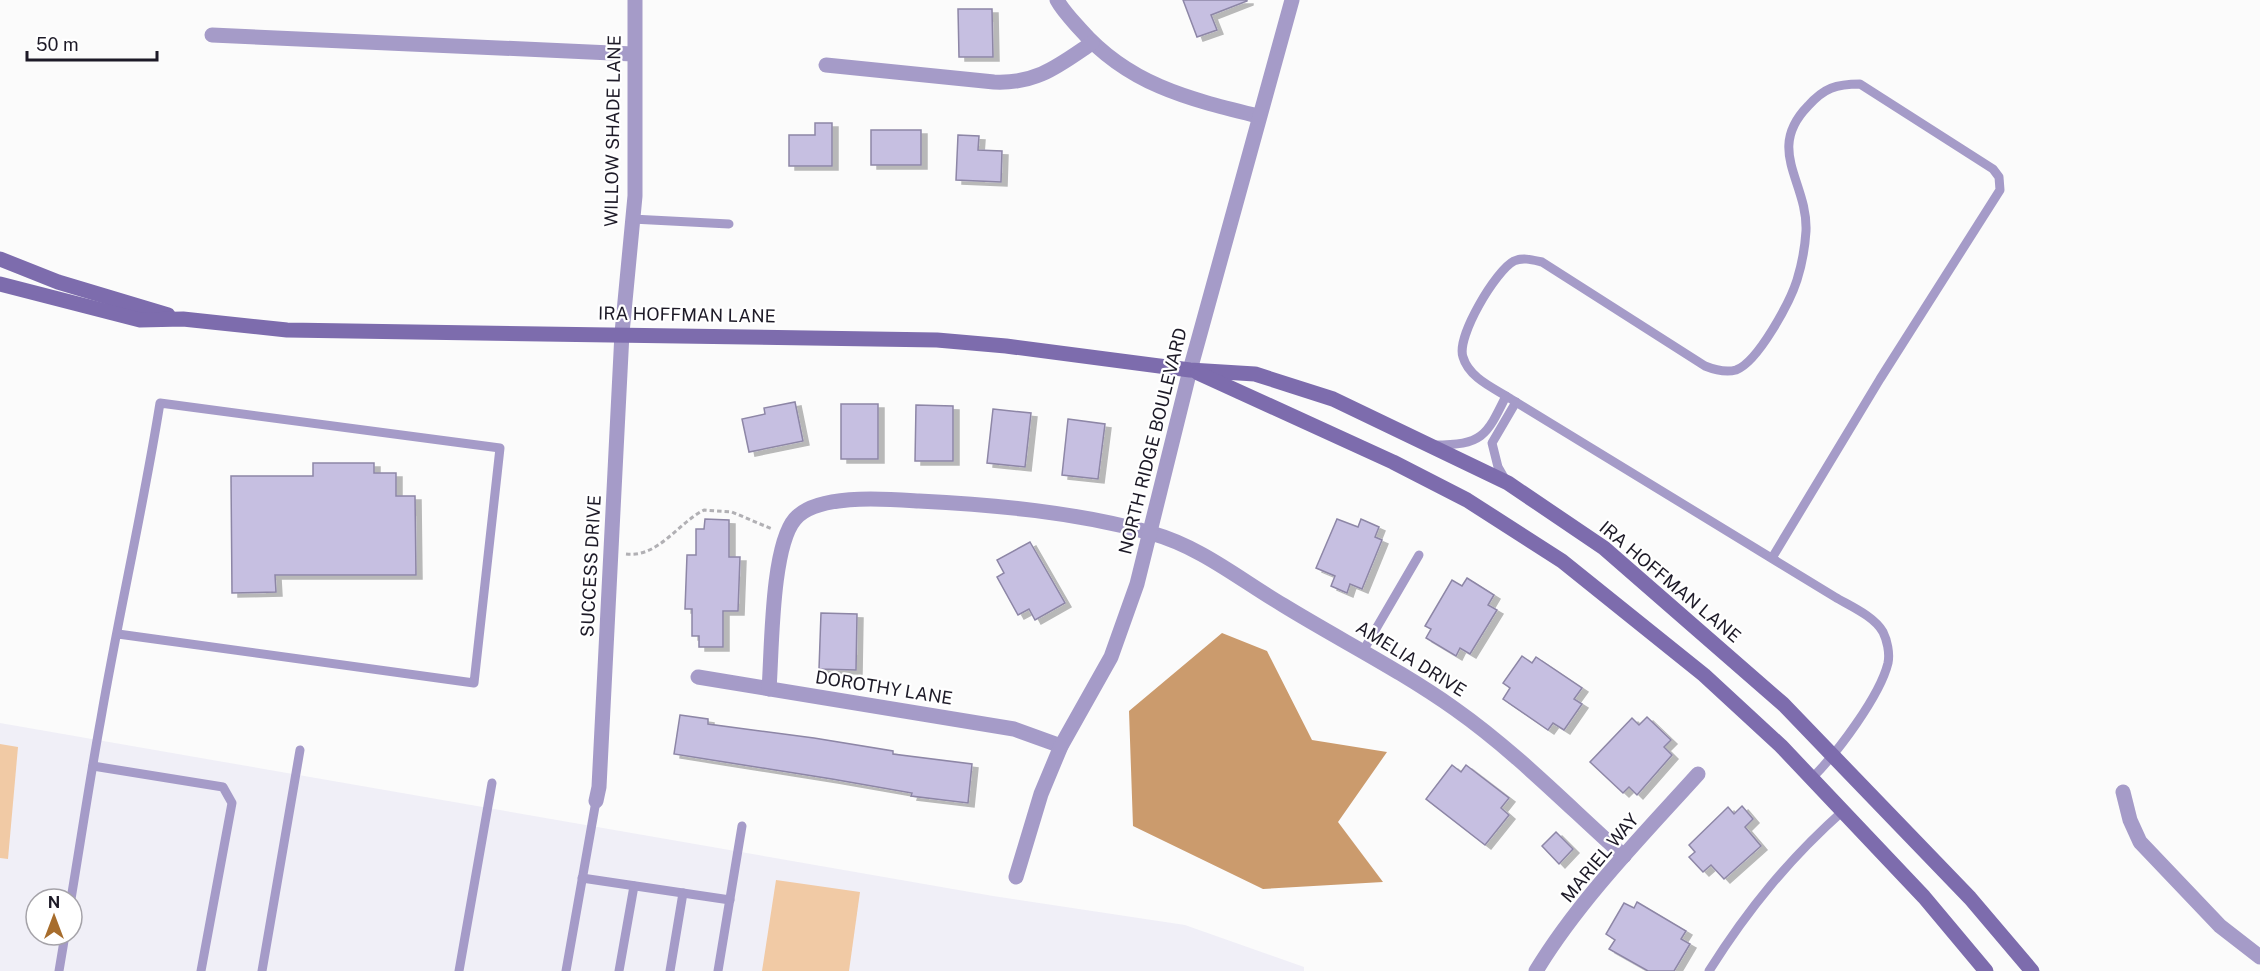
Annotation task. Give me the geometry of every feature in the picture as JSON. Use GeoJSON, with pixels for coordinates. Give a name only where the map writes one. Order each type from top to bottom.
{"type":"FeatureCollection","features":[{"type":"Feature","properties":{"kind":"main road","name":"IRA HOFFMAN LANE"},"geometry":{"type":"LineString","coordinates":[[0,259],[58,282],[183,319]]}},
{"type":"Feature","properties":{"kind":"main road","name":"IRA HOFFMAN LANE"},"geometry":{"type":"LineString","coordinates":[[0,284],[140,320],[183,319],[287,330],[622,333],[937,340],[1006,346],[1190,370],[1256,374],[1333,399],[1508,483],[1604,548],[1783,704],[1832,758],[1873,795],[1970,898],[2032,971]]}},
{"type":"Feature","properties":{"kind":"main road","name":"IRA HOFFMAN LANE"},"geometry":{"type":"LineString","coordinates":[[1190,370],[1393,462],[1467,500],[1562,561],[1704,675],[1813,777],[1924,897],[1986,971]]}},
{"type":"Feature","properties":{"kind":"street","name":"WILLOW SHADE LANE"},"geometry":{"type":"LineString","coordinates":[[622,333],[635,196],[634,0]]}},
{"type":"Feature","properties":{"kind":"street"},"geometry":{"type":"LineString","coordinates":[[1057,0],[1092,43],[1133,75],[1182,97],[1258,116]]}},
{"type":"Feature","properties":{"kind":"street","name":"NORTH RIDGE BOULEVARD"},"geometry":{"type":"LineString","coordinates":[[1016,878],[1041,794],[1061,746],[1112,657],[1137,584],[1190,370],[1258,116],[1292,0]]}},
{"type":"Feature","properties":{"kind":"street"},"geometry":{"type":"LineString","coordinates":[[212,35],[633,54]]}},
{"type":"Feature","properties":{"kind":"street"},"geometry":{"type":"LineString","coordinates":[[826,65],[994,82],[1022,82],[1054,69],[1092,43]]}},
{"type":"Feature","properties":{"kind":"street","name":"SUCCESS DRIVE"},"geometry":{"type":"LineString","coordinates":[[596,801],[599,787],[612,553],[622,333]]}},
{"type":"Feature","properties":{"kind":"street","name":"AMELIA DRIVE"},"geometry":{"type":"LineString","coordinates":[[787,535],[795,519],[811,507],[855,499],[994,505],[1151,533],[1198,550],[1282,605],[1363,651],[1456,710],[1528,770],[1624,856]]}},
{"type":"Feature","properties":{"kind":"street"},"geometry":{"type":"LineString","coordinates":[[769,689],[778,573],[787,535]]}},
{"type":"Feature","properties":{"kind":"street","name":"DOROTHY LANE"},"geometry":{"type":"LineString","coordinates":[[698,678],[1014,729],[1061,746]]}},
{"type":"Feature","properties":{"kind":"street","name":"MARIEL WAY"},"geometry":{"type":"LineString","coordinates":[[1536,971],[1548,951],[1624,856],[1698,774]]}},
{"type":"Feature","properties":{"kind":"street"},"geometry":{"type":"LineString","coordinates":[[2123,792],[2130,820],[2140,842],[2220,926],[2260,957]]}},
{"type":"Feature","properties":{"kind":"lane"},"geometry":{"type":"LineString","coordinates":[[1772,558],[1880,379],[2000,190],[1999,177],[1993,169],[1860,84],[1838,84],[1821,91],[1804,109],[1790,131],[1788,156],[1803,202],[1806,228],[1804,252],[1797,282],[1767,338],[1749,362],[1736,370],[1719,371],[1705,366],[1542,261],[1527,259],[1515,261],[1503,271],[1463,338],[1462,355],[1467,367],[1474,375],[1868,618],[1882,630],[1887,644],[1888,661],[1880,684],[1832,758],[1813,777]]}},
{"type":"Feature","properties":{"kind":"lane"},"geometry":{"type":"LineString","coordinates":[[632,219],[729,224]]}},
{"type":"Feature","properties":{"kind":"lane"},"geometry":{"type":"LineString","coordinates":[[1430,446],[1473,442],[1494,422],[1506,396]]}},
{"type":"Feature","properties":{"kind":"lane"},"geometry":{"type":"LineString","coordinates":[[1508,483],[1498,467],[1492,443],[1516,402]]}},
{"type":"Feature","properties":{"kind":"lane"},"geometry":{"type":"LineString","coordinates":[[73,887],[93,766],[160,403],[500,448],[474,683],[118,634]]}},
{"type":"Feature","properties":{"kind":"lane"},"geometry":{"type":"LineString","coordinates":[[1363,651],[1419,555]]}},
{"type":"Feature","properties":{"kind":"lane"},"geometry":{"type":"LineString","coordinates":[[262,971],[300,750]]}},
{"type":"Feature","properties":{"kind":"lane"},"geometry":{"type":"LineString","coordinates":[[93,766],[223,787],[232,803],[201,971]]}},
{"type":"Feature","properties":{"kind":"lane"},"geometry":{"type":"LineString","coordinates":[[459,971],[492,783]]}},
{"type":"Feature","properties":{"kind":"lane"},"geometry":{"type":"LineString","coordinates":[[566,971],[596,801]]}},
{"type":"Feature","properties":{"kind":"lane"},"geometry":{"type":"LineString","coordinates":[[1709,971],[1754,903],[1780,872],[1844,810]]}},
{"type":"Feature","properties":{"kind":"lane"},"geometry":{"type":"LineString","coordinates":[[718,971],[742,826]]}},
{"type":"Feature","properties":{"kind":"lane"},"geometry":{"type":"LineString","coordinates":[[582,878],[730,900]]}},
{"type":"Feature","properties":{"kind":"lane"},"geometry":{"type":"LineString","coordinates":[[619,971],[634,886]]}},
{"type":"Feature","properties":{"kind":"lane"},"geometry":{"type":"LineString","coordinates":[[670,971],[683,892]]}},
{"type":"Feature","properties":{"kind":"lane"},"geometry":{"type":"LineString","coordinates":[[59,971],[63,947]]}},
{"type":"Feature","properties":{"kind":"path"},"geometry":{"type":"LineString","coordinates":[[612,553],[636,556],[660,545],[704,510],[732,512],[787,535]]}},
{"type":"Feature","properties":{"kind":"shaded area"},"geometry":{"type":"Polygon","coordinates":[[[1222,633],[1267,651],[1312,740],[1387,752],[1338,822],[1383,882],[1263,889],[1133,826],[1129,711],[1222,633]]]}},
{"type":"Feature","properties":{"kind":"shaded area"},"geometry":{"type":"Polygon","coordinates":[[[0,723],[993,896],[1185,925],[1304,967],[1304,971],[0,971],[0,723]]]}},
{"type":"Feature","properties":{"kind":"shaded area"},"geometry":{"type":"Polygon","coordinates":[[[0,744],[18,747],[8,859],[0,858],[0,744]]]}},
{"type":"Feature","properties":{"kind":"shaded area"},"geometry":{"type":"Polygon","coordinates":[[[776,880],[860,892],[849,971],[762,971],[776,880]]]}},
{"type":"Feature","properties":{"kind":"building"},"geometry":{"type":"Polygon","coordinates":[[[1183,0],[1247,1],[1211,15],[1217,30],[1197,37],[1183,0]]]}},
{"type":"Feature","properties":{"kind":"building"},"geometry":{"type":"Polygon","coordinates":[[[958,9],[992,9],[993,57],[959,57],[958,9]]]}},
{"type":"Feature","properties":{"kind":"building"},"geometry":{"type":"Polygon","coordinates":[[[815,123],[832,123],[832,166],[789,166],[789,135],[815,135],[815,123]]]}},
{"type":"Feature","properties":{"kind":"building"},"geometry":{"type":"Polygon","coordinates":[[[871,130],[921,130],[921,165],[871,165],[871,130]]]}},
{"type":"Feature","properties":{"kind":"building"},"geometry":{"type":"Polygon","coordinates":[[[958,135],[979,136],[978,150],[1002,151],[1001,182],[956,180],[958,135]]]}},
{"type":"Feature","properties":{"kind":"building"},"geometry":{"type":"Polygon","coordinates":[[[795,402],[803,441],[749,452],[742,419],[765,414],[764,408],[795,402]]]}},
{"type":"Feature","properties":{"kind":"building"},"geometry":{"type":"Polygon","coordinates":[[[841,404],[878,404],[878,459],[841,459],[841,404]]]}},
{"type":"Feature","properties":{"kind":"building"},"geometry":{"type":"Polygon","coordinates":[[[916,405],[953,406],[953,461],[915,461],[916,405]]]}},
{"type":"Feature","properties":{"kind":"building"},"geometry":{"type":"Polygon","coordinates":[[[993,409],[1031,413],[1025,467],[987,463],[993,409]]]}},
{"type":"Feature","properties":{"kind":"building"},"geometry":{"type":"Polygon","coordinates":[[[1068,419],[1105,424],[1098,479],[1062,475],[1068,419]]]}},
{"type":"Feature","properties":{"kind":"building"},"geometry":{"type":"Polygon","coordinates":[[[313,463],[374,463],[374,473],[396,473],[396,496],[415,496],[416,575],[275,575],[276,592],[232,593],[231,476],[313,476],[313,463]]]}},
{"type":"Feature","properties":{"kind":"building"},"geometry":{"type":"Polygon","coordinates":[[[705,519],[729,520],[729,557],[740,557],[738,611],[723,611],[723,647],[699,647],[699,636],[692,636],[692,609],[685,609],[687,555],[696,555],[696,529],[704,529],[705,519]]]}},
{"type":"Feature","properties":{"kind":"building"},"geometry":{"type":"Polygon","coordinates":[[[1337,519],[1358,527],[1361,519],[1379,527],[1375,537],[1382,540],[1362,589],[1350,584],[1347,593],[1331,586],[1335,576],[1316,568],[1337,519]]]}},
{"type":"Feature","properties":{"kind":"building"},"geometry":{"type":"Polygon","coordinates":[[[1030,542],[1065,603],[1035,620],[1029,609],[1018,615],[997,577],[1004,573],[997,560],[1030,542]]]}},
{"type":"Feature","properties":{"kind":"building"},"geometry":{"type":"Polygon","coordinates":[[[1467,578],[1494,595],[1488,605],[1497,610],[1470,654],[1460,648],[1456,656],[1426,638],[1431,629],[1425,626],[1452,580],[1462,586],[1467,578]]]}},
{"type":"Feature","properties":{"kind":"building"},"geometry":{"type":"Polygon","coordinates":[[[821,613],[857,614],[856,670],[819,669],[821,613]]]}},
{"type":"Feature","properties":{"kind":"building"},"geometry":{"type":"Polygon","coordinates":[[[1522,656],[1532,663],[1536,657],[1582,688],[1574,699],[1582,704],[1564,730],[1553,723],[1548,730],[1503,699],[1510,688],[1503,683],[1522,656]]]}},
{"type":"Feature","properties":{"kind":"building"},"geometry":{"type":"Polygon","coordinates":[[[680,715],[708,719],[708,724],[814,738],[893,751],[893,754],[972,764],[968,803],[911,796],[912,793],[674,754],[680,715]]]}},
{"type":"Feature","properties":{"kind":"building"},"geometry":{"type":"Polygon","coordinates":[[[1647,717],[1671,740],[1664,747],[1672,755],[1637,795],[1629,787],[1623,793],[1590,762],[1632,718],[1639,725],[1647,717]]]}},
{"type":"Feature","properties":{"kind":"building"},"geometry":{"type":"Polygon","coordinates":[[[1452,765],[1461,772],[1466,765],[1509,798],[1501,808],[1509,815],[1485,845],[1426,799],[1452,765]]]}},
{"type":"Feature","properties":{"kind":"building"},"geometry":{"type":"Polygon","coordinates":[[[1742,806],[1753,819],[1745,827],[1761,846],[1724,879],[1711,865],[1703,872],[1689,857],[1695,852],[1689,845],[1728,807],[1734,814],[1742,806]]]}},
{"type":"Feature","properties":{"kind":"building"},"geometry":{"type":"Polygon","coordinates":[[[1556,832],[1573,849],[1559,864],[1542,846],[1556,832]]]}},
{"type":"Feature","properties":{"kind":"building"},"geometry":{"type":"Polygon","coordinates":[[[1637,902],[1686,931],[1681,939],[1690,944],[1674,971],[1648,971],[1609,949],[1615,940],[1606,934],[1624,903],[1634,908],[1637,902]]]}}]}
